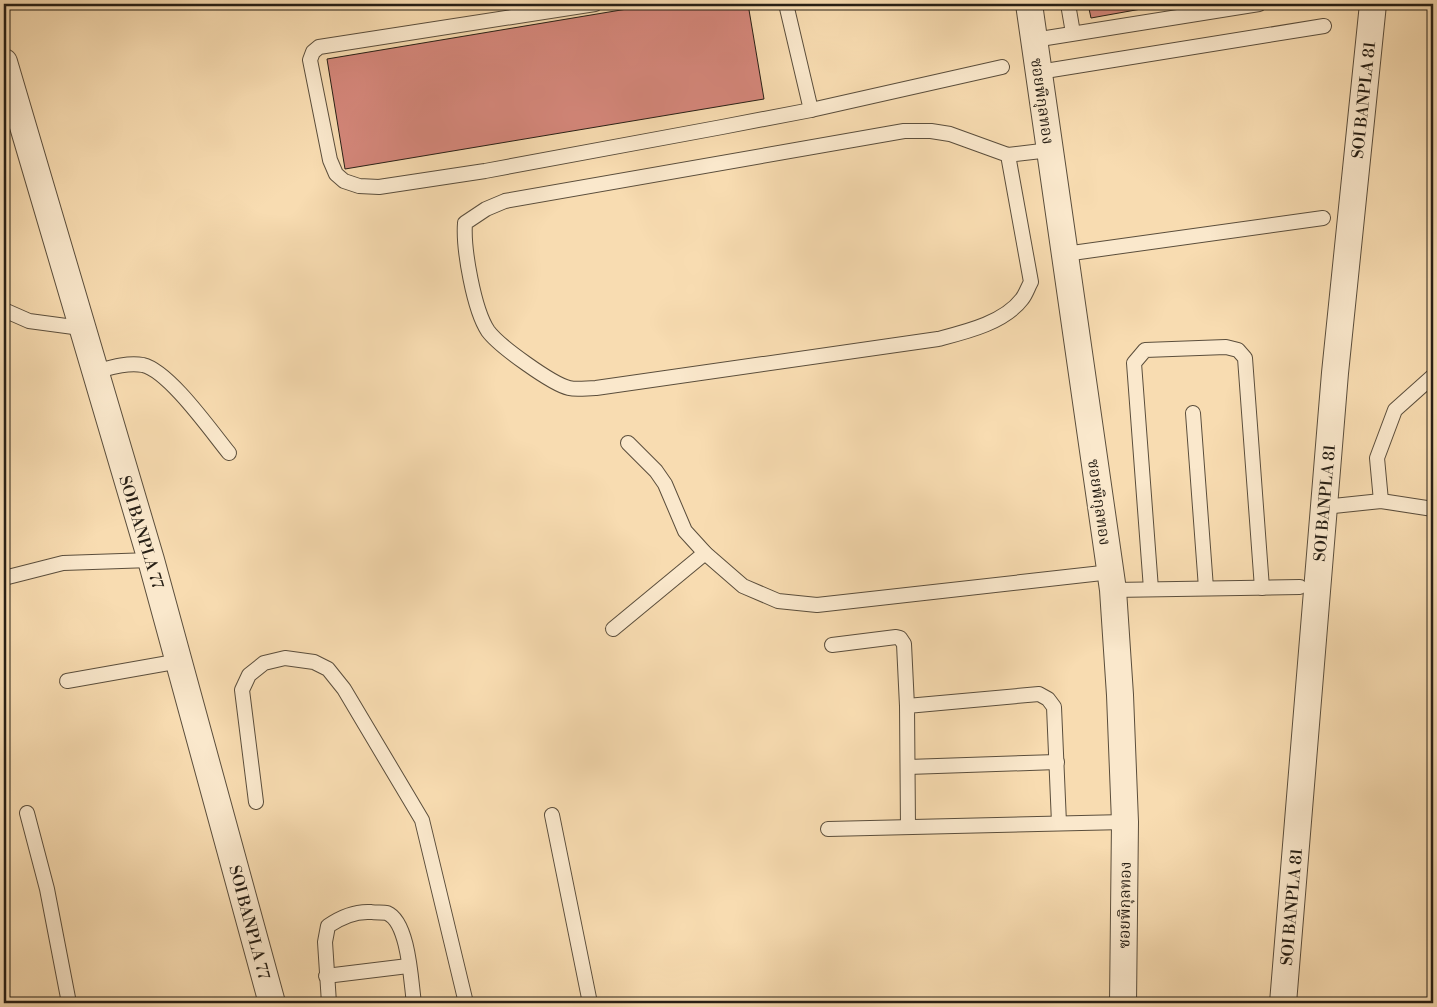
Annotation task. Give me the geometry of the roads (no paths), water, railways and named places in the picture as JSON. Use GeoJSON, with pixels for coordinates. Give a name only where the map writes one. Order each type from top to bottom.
{"type":"FeatureCollection","features":[{"type":"Feature","properties":{"kind":"street","name":"ซอยพิกุลทอง"},"geometry":{"type":"LineString","coordinates":[[1029,4],[1033,58],[1050,150],[1112,581],[1120,695],[1125,822],[1123,1003]]}},
{"type":"Feature","properties":{"kind":"street","name":"SOI BANPLA 81"},"geometry":{"type":"LineString","coordinates":[[1283,1003],[1335,373],[1374,4]]}},
{"type":"Feature","properties":{"kind":"street","name":"SOI BANPLA 77"},"geometry":{"type":"LineString","coordinates":[[4,62],[180,661],[272,1003]]}},
{"type":"Feature","properties":{"kind":"lane"},"geometry":{"type":"LineString","coordinates":[[595,4],[319,47],[313,52],[310,60],[330,160],[336,174],[344,181],[359,186],[379,187],[486,171],[811,110],[1002,67]]}},
{"type":"Feature","properties":{"kind":"lane"},"geometry":{"type":"LineString","coordinates":[[786,4],[811,110]]}},
{"type":"Feature","properties":{"kind":"lane"},"geometry":{"type":"LineString","coordinates":[[1068,4],[1073,34]]}},
{"type":"Feature","properties":{"kind":"lane"},"geometry":{"type":"LineString","coordinates":[[1033,58],[1073,34],[1259,4]]}},
{"type":"Feature","properties":{"kind":"lane"},"geometry":{"type":"LineString","coordinates":[[1033,58],[1324,26]]}},
{"type":"Feature","properties":{"kind":"lane"},"geometry":{"type":"LineString","coordinates":[[1008,155],[1031,282],[1022,299],[1005,314],[966,332],[928,341],[625,384],[596,388],[570,388],[555,383],[500,343],[488,331],[479,313],[464,240],[465,223],[486,209],[505,202],[904,131],[931,131],[950,134],[1008,155],[1050,150]]}},
{"type":"Feature","properties":{"kind":"lane"},"geometry":{"type":"LineString","coordinates":[[1065,254],[1323,218]]}},
{"type":"Feature","properties":{"kind":"lane"},"geometry":{"type":"LineString","coordinates":[[4,310],[29,321],[81,328]]}},
{"type":"Feature","properties":{"kind":"lane"},"geometry":{"type":"LineString","coordinates":[[1151,589],[1134,363],[1146,350],[1226,347],[1238,350],[1245,358],[1262,588]]}},
{"type":"Feature","properties":{"kind":"lane"},"geometry":{"type":"LineString","coordinates":[[94,372],[128,364],[145,365],[166,377],[229,453]]}},
{"type":"Feature","properties":{"kind":"lane"},"geometry":{"type":"LineString","coordinates":[[1381,501],[1376,458],[1395,410],[1433,376]]}},
{"type":"Feature","properties":{"kind":"lane"},"geometry":{"type":"LineString","coordinates":[[1193,413],[1206,588]]}},
{"type":"Feature","properties":{"kind":"lane"},"geometry":{"type":"LineString","coordinates":[[628,443],[656,471],[665,484],[685,531],[704,553],[743,586],[778,600],[817,605],[1112,581],[1151,589],[1300,587]]}},
{"type":"Feature","properties":{"kind":"lane"},"geometry":{"type":"LineString","coordinates":[[1324,507],[1381,501],[1433,509]]}},
{"type":"Feature","properties":{"kind":"lane"},"geometry":{"type":"LineString","coordinates":[[613,629],[704,553]]}},
{"type":"Feature","properties":{"kind":"lane"},"geometry":{"type":"LineString","coordinates":[[4,578],[63,563],[151,560]]}},
{"type":"Feature","properties":{"kind":"lane"},"geometry":{"type":"LineString","coordinates":[[832,646],[896,637],[900,638],[904,644],[907,706],[908,827]]}},
{"type":"Feature","properties":{"kind":"lane"},"geometry":{"type":"LineString","coordinates":[[256,802],[242,690],[250,675],[264,663],[285,658],[314,662],[328,669],[344,689],[422,820],[466,1003]]}},
{"type":"Feature","properties":{"kind":"lane"},"geometry":{"type":"LineString","coordinates":[[67,681],[180,661]]}},
{"type":"Feature","properties":{"kind":"lane"},"geometry":{"type":"LineString","coordinates":[[907,706],[1040,694],[1048,700],[1054,707],[1059,823]]}},
{"type":"Feature","properties":{"kind":"lane"},"geometry":{"type":"LineString","coordinates":[[908,767],[1057,762]]}},
{"type":"Feature","properties":{"kind":"lane"},"geometry":{"type":"LineString","coordinates":[[27,813],[47,889],[69,1003]]}},
{"type":"Feature","properties":{"kind":"lane"},"geometry":{"type":"LineString","coordinates":[[552,815],[590,1003]]}},
{"type":"Feature","properties":{"kind":"lane"},"geometry":{"type":"LineString","coordinates":[[828,829],[1125,822]]}},
{"type":"Feature","properties":{"kind":"lane"},"geometry":{"type":"LineString","coordinates":[[329,1003],[325,942],[328,926],[340,918],[365,912],[387,914],[398,922],[405,940],[414,1003]]}},
{"type":"Feature","properties":{"kind":"lane"},"geometry":{"type":"LineString","coordinates":[[326,976],[408,966]]}}]}
